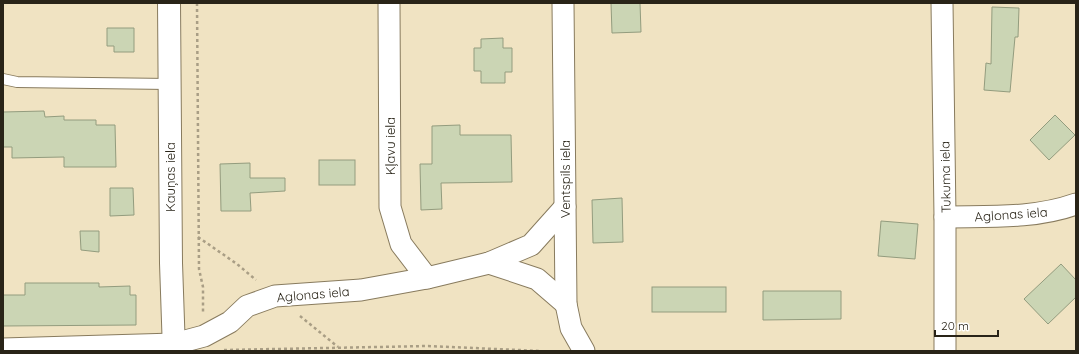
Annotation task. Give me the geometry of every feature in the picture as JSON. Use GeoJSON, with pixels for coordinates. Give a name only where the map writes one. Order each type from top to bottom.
{"type":"FeatureCollection","features":[{"type":"Feature","properties":{"kind":"street","name":"Kauņas iela"},"geometry":{"type":"LineString","coordinates":[[169,3],[171,263],[174,347]]}},
{"type":"Feature","properties":{"kind":"street","name":"Kļavu iela"},"geometry":{"type":"LineString","coordinates":[[389,3],[390,207],[401,244],[427,278]]}},
{"type":"Feature","properties":{"kind":"street","name":"Ventspils iela"},"geometry":{"type":"LineString","coordinates":[[563,3],[566,304],[571,328],[584,351]]}},
{"type":"Feature","properties":{"kind":"street","name":"Tukuma iela"},"geometry":{"type":"LineString","coordinates":[[942,3],[945,351]]}},
{"type":"Feature","properties":{"kind":"street","name":"Aglonas iela"},"geometry":{"type":"LineString","coordinates":[[945,217],[1029,215],[1060,210],[1076,204]]}},
{"type":"Feature","properties":{"kind":"street","name":"Aglonas iela"},"geometry":{"type":"LineString","coordinates":[[3,349],[174,347],[204,336],[230,322],[247,306],[275,296],[361,290],[427,278],[489,263],[531,245],[565,207]]}},
{"type":"Feature","properties":{"kind":"street"},"geometry":{"type":"LineString","coordinates":[[489,263],[537,279],[566,304]]}},
{"type":"Feature","properties":{"kind":"lane"},"geometry":{"type":"LineString","coordinates":[[3,79],[18,82],[170,84]]}},
{"type":"Feature","properties":{"kind":"path"},"geometry":{"type":"LineString","coordinates":[[197,3],[199,269],[203,288],[204,319]]}},
{"type":"Feature","properties":{"kind":"path"},"geometry":{"type":"LineString","coordinates":[[220,350],[428,346],[541,351]]}},
{"type":"Feature","properties":{"kind":"building"},"geometry":{"type":"Polygon","coordinates":[[[611,3],[640,3],[641,32],[612,33],[611,3]]]}},
{"type":"Feature","properties":{"kind":"building"},"geometry":{"type":"Polygon","coordinates":[[[992,7],[1019,8],[1018,37],[1015,37],[1010,92],[984,90],[986,63],[991,64],[992,7]]]}},
{"type":"Feature","properties":{"kind":"building"},"geometry":{"type":"Polygon","coordinates":[[[107,28],[134,28],[134,52],[114,52],[114,46],[107,46],[107,28]]]}},
{"type":"Feature","properties":{"kind":"building"},"geometry":{"type":"Polygon","coordinates":[[[503,38],[503,48],[512,48],[512,72],[505,72],[505,83],[481,83],[481,71],[474,71],[474,48],[481,48],[481,39],[503,38]]]}},
{"type":"Feature","properties":{"kind":"building"},"geometry":{"type":"Polygon","coordinates":[[[44,111],[45,117],[64,116],[64,120],[96,120],[96,125],[115,125],[116,167],[64,167],[64,157],[12,158],[12,147],[3,147],[3,112],[44,111]]]}},
{"type":"Feature","properties":{"kind":"building"},"geometry":{"type":"Polygon","coordinates":[[[1055,115],[1075,135],[1049,160],[1030,140],[1055,115]]]}},
{"type":"Feature","properties":{"kind":"building"},"geometry":{"type":"Polygon","coordinates":[[[460,125],[460,135],[511,135],[512,182],[441,183],[442,209],[421,210],[420,164],[432,164],[432,126],[460,125]]]}},
{"type":"Feature","properties":{"kind":"building"},"geometry":{"type":"Polygon","coordinates":[[[319,160],[355,160],[355,185],[319,185],[319,160]]]}},
{"type":"Feature","properties":{"kind":"building"},"geometry":{"type":"Polygon","coordinates":[[[250,163],[250,178],[285,178],[285,191],[250,193],[251,211],[221,211],[220,164],[250,163]]]}},
{"type":"Feature","properties":{"kind":"building"},"geometry":{"type":"Polygon","coordinates":[[[110,188],[133,188],[134,215],[110,216],[110,188]]]}},
{"type":"Feature","properties":{"kind":"building"},"geometry":{"type":"Polygon","coordinates":[[[622,198],[623,242],[593,243],[592,200],[622,198]]]}},
{"type":"Feature","properties":{"kind":"building"},"geometry":{"type":"Polygon","coordinates":[[[881,221],[918,224],[915,259],[878,256],[881,221]]]}},
{"type":"Feature","properties":{"kind":"building"},"geometry":{"type":"Polygon","coordinates":[[[80,231],[99,231],[99,252],[81,250],[80,231]]]}},
{"type":"Feature","properties":{"kind":"building"},"geometry":{"type":"Polygon","coordinates":[[[1061,264],[1076,280],[1076,297],[1048,324],[1024,299],[1061,264]]]}},
{"type":"Feature","properties":{"kind":"building"},"geometry":{"type":"Polygon","coordinates":[[[25,283],[99,283],[99,287],[130,286],[130,295],[136,295],[136,325],[3,326],[3,295],[25,295],[25,283]]]}},
{"type":"Feature","properties":{"kind":"building"},"geometry":{"type":"Polygon","coordinates":[[[652,287],[726,287],[726,312],[652,312],[652,287]]]}},
{"type":"Feature","properties":{"kind":"building"},"geometry":{"type":"Polygon","coordinates":[[[763,291],[841,291],[841,319],[763,320],[763,291]]]}}]}
